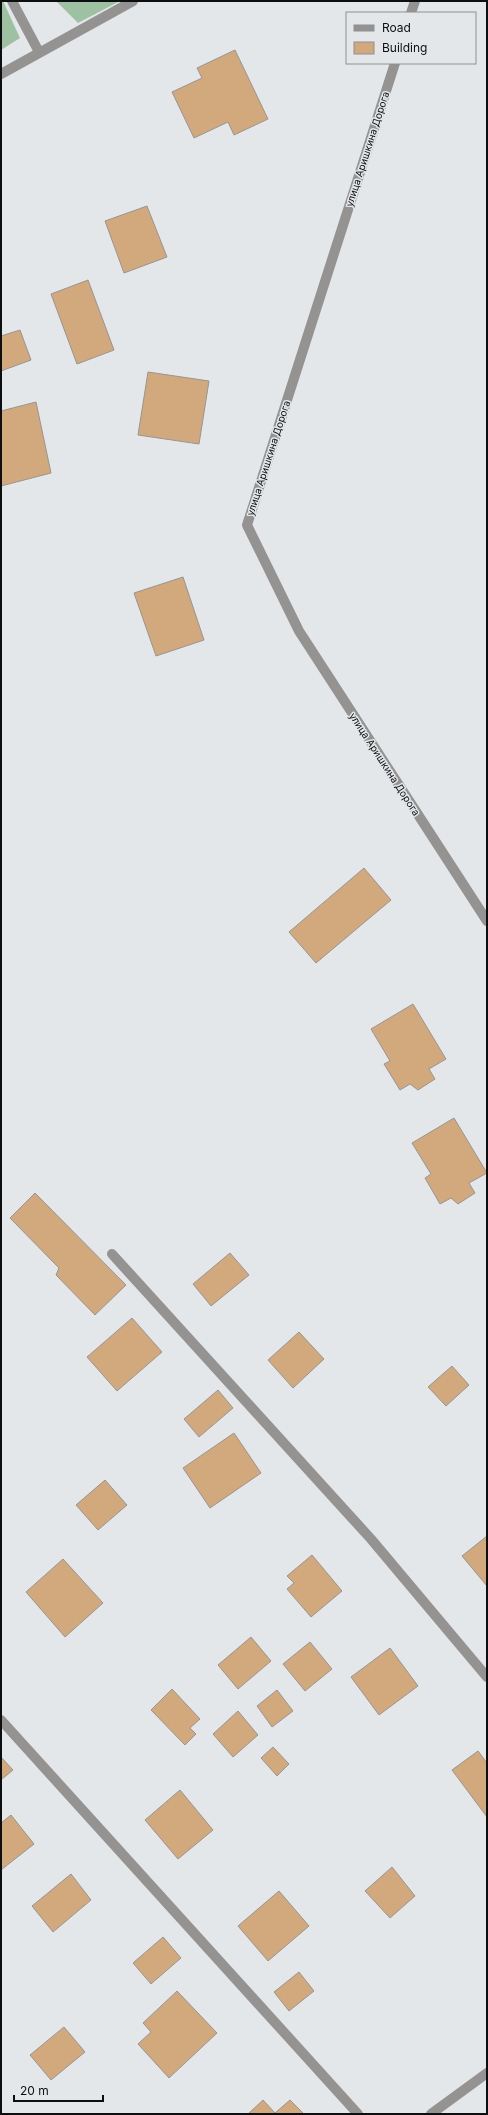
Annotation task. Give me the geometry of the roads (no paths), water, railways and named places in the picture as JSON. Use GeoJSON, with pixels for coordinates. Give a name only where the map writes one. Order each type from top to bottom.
{"type":"FeatureCollection","features":[{"type":"Feature","properties":{"kind":"street"},"geometry":{"type":"LineString","coordinates":[[12,1],[39,52]]}},
{"type":"Feature","properties":{"kind":"street"},"geometry":{"type":"LineString","coordinates":[[1,74],[133,1]]}},
{"type":"Feature","properties":{"kind":"street"},"geometry":{"type":"LineString","coordinates":[[411,12],[415,1]]}},
{"type":"Feature","properties":{"kind":"street","name":"улица Аришкина Дорога"},"geometry":{"type":"LineString","coordinates":[[395,64],[247,525],[299,632],[487,921]]}},
{"type":"Feature","properties":{"kind":"street"},"geometry":{"type":"LineString","coordinates":[[112,1254],[371,1539],[487,1677]]}},
{"type":"Feature","properties":{"kind":"street"},"geometry":{"type":"LineString","coordinates":[[1,1720],[358,2114]]}},
{"type":"Feature","properties":{"kind":"street"},"geometry":{"type":"LineString","coordinates":[[431,2114],[487,2073]]}}]}
